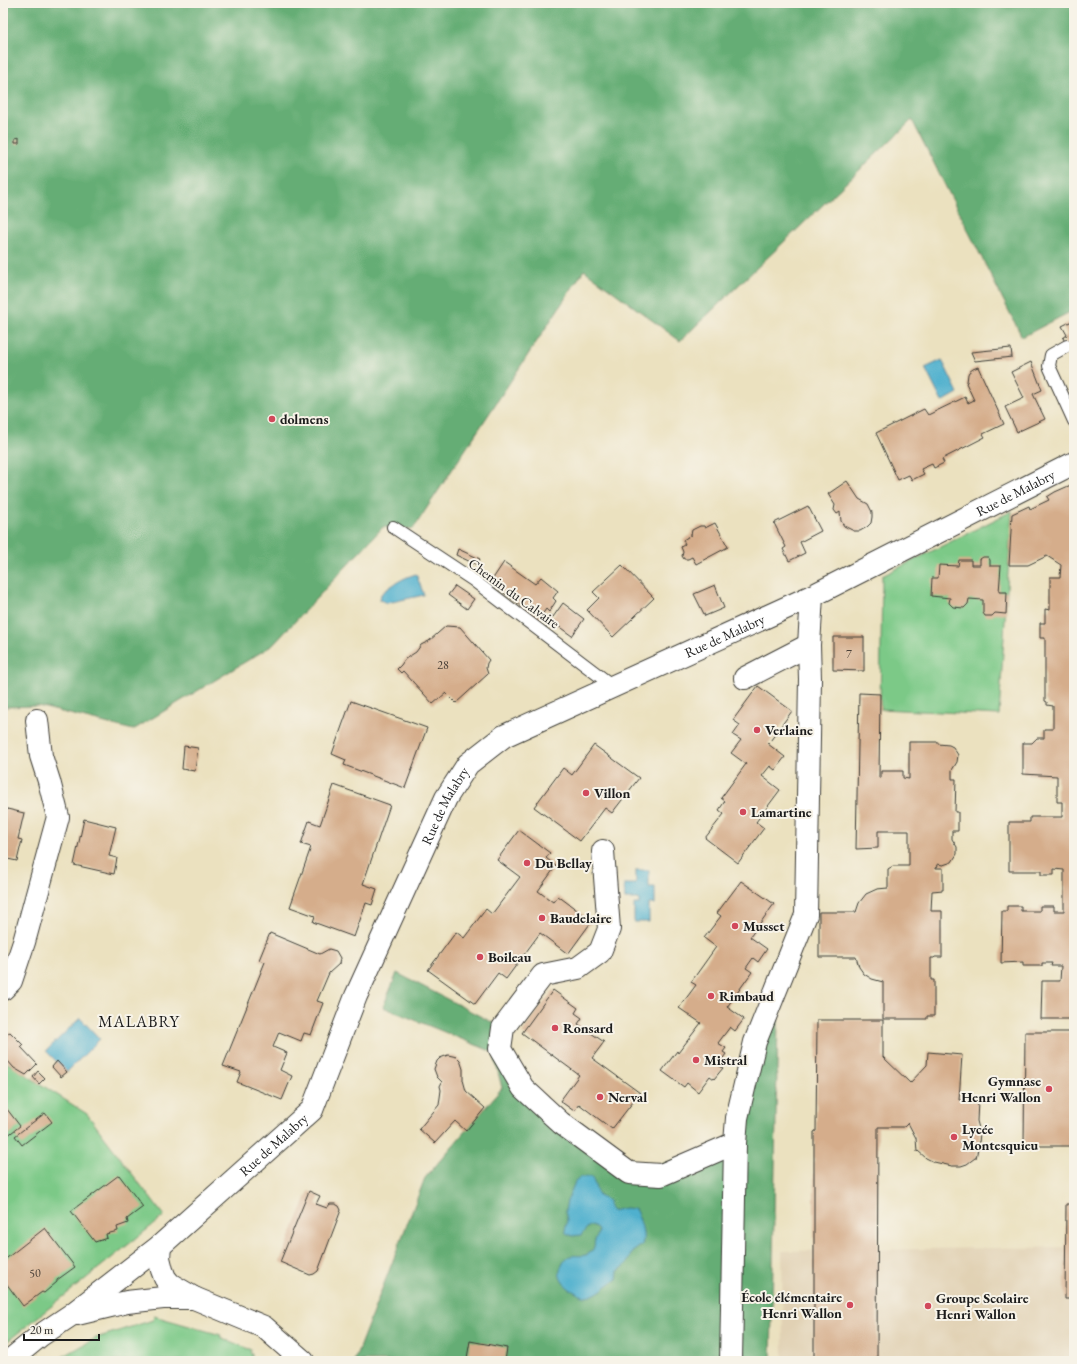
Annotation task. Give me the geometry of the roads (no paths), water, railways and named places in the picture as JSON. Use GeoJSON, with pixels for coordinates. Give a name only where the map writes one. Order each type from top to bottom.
{"type":"FeatureCollection","features":[{"type":"Feature","properties":{"kind":"street","name":"Rue de Malabry"},"geometry":{"type":"LineString","coordinates":[[10,1361],[41,1335],[71,1315],[160,1246],[312,1110],[356,996],[446,798],[468,764],[504,736],[812,596],[1074,463]]}},
{"type":"Feature","properties":{"kind":"street"},"geometry":{"type":"LineString","coordinates":[[731,1361],[735,1143],[737,1118],[755,1042],[806,915],[810,687],[809,645],[812,596]]}},
{"type":"Feature","properties":{"kind":"street"},"geometry":{"type":"LineString","coordinates":[[745,678],[809,645]]}},
{"type":"Feature","properties":{"kind":"street"},"geometry":{"type":"LineString","coordinates":[[3,989],[11,981],[24,942],[58,817],[41,756],[37,720]]}},
{"type":"Feature","properties":{"kind":"street"},"geometry":{"type":"LineString","coordinates":[[603,851],[609,929],[600,952],[578,968],[543,975],[503,1028],[500,1049],[523,1088],[560,1123],[629,1173],[661,1175],[735,1143]]}},
{"type":"Feature","properties":{"kind":"street"},"geometry":{"type":"LineString","coordinates":[[160,1246],[162,1270],[165,1278],[170,1284],[194,1298],[264,1328],[303,1361]]}},
{"type":"Feature","properties":{"kind":"street"},"geometry":{"type":"LineString","coordinates":[[71,1315],[127,1302],[163,1298],[194,1298]]}},
{"type":"Feature","properties":{"kind":"lane"},"geometry":{"type":"LineString","coordinates":[[1067,346],[1051,355],[1049,366],[1074,421]]}},
{"type":"Feature","properties":{"kind":"lane","name":"Chemin du Calvaire"},"geometry":{"type":"LineString","coordinates":[[393,527],[473,580],[614,687]]}},
{"type":"Feature","properties":{"kind":"water"},"geometry":{"type":"Polygon","coordinates":[[[942,360],[958,393],[942,402],[925,368],[942,360]]]}},
{"type":"Feature","properties":{"kind":"water"},"geometry":{"type":"Polygon","coordinates":[[[416,574],[424,595],[387,603],[380,600],[381,594],[389,588],[416,574]]]}},
{"type":"Feature","properties":{"kind":"water"},"geometry":{"type":"Polygon","coordinates":[[[636,870],[649,870],[649,887],[655,887],[655,904],[649,904],[649,922],[634,922],[634,904],[639,904],[639,899],[625,899],[624,884],[636,884],[636,870]]]}},
{"type":"Feature","properties":{"kind":"water"},"geometry":{"type":"Polygon","coordinates":[[[80,1018],[100,1039],[67,1072],[46,1051],[80,1018]]]}},
{"type":"Feature","properties":{"kind":"water"},"geometry":{"type":"Polygon","coordinates":[[[581,1177],[592,1178],[598,1194],[609,1201],[609,1207],[612,1211],[625,1208],[635,1209],[643,1232],[642,1245],[631,1253],[627,1264],[618,1271],[617,1279],[599,1292],[586,1297],[571,1290],[566,1286],[560,1277],[561,1267],[565,1260],[571,1256],[588,1254],[594,1248],[595,1240],[598,1234],[597,1228],[592,1225],[588,1227],[581,1235],[572,1236],[566,1233],[565,1230],[567,1220],[565,1211],[567,1201],[575,1182],[581,1177]]]}},
{"type":"Feature","properties":{"kind":"place","name":"dolmens"},"geometry":{"type":"Point","coordinates":[272,419]}},
{"type":"Feature","properties":{"kind":"place","name":"Verlaine"},"geometry":{"type":"Point","coordinates":[757,730]}},
{"type":"Feature","properties":{"kind":"place","name":"Villon"},"geometry":{"type":"Point","coordinates":[586,793]}},
{"type":"Feature","properties":{"kind":"place","name":"Lamartine"},"geometry":{"type":"Point","coordinates":[743,812]}},
{"type":"Feature","properties":{"kind":"place","name":"Du Bellay"},"geometry":{"type":"Point","coordinates":[527,863]}},
{"type":"Feature","properties":{"kind":"place","name":"Baudelaire"},"geometry":{"type":"Point","coordinates":[542,918]}},
{"type":"Feature","properties":{"kind":"place","name":"Musset"},"geometry":{"type":"Point","coordinates":[735,926]}},
{"type":"Feature","properties":{"kind":"place","name":"Boileau"},"geometry":{"type":"Point","coordinates":[480,957]}},
{"type":"Feature","properties":{"kind":"place","name":"Rimbaud"},"geometry":{"type":"Point","coordinates":[711,996]}},
{"type":"Feature","properties":{"kind":"place","name":"Ronsard"},"geometry":{"type":"Point","coordinates":[555,1028]}},
{"type":"Feature","properties":{"kind":"place","name":"Mistral"},"geometry":{"type":"Point","coordinates":[696,1060]}},
{"type":"Feature","properties":{"kind":"place","name":"Gymnase Henri Wallon"},"geometry":{"type":"Point","coordinates":[1049,1089]}},
{"type":"Feature","properties":{"kind":"place","name":"Nerval"},"geometry":{"type":"Point","coordinates":[600,1097]}},
{"type":"Feature","properties":{"kind":"place","name":"Lycée Montesquieu"},"geometry":{"type":"Point","coordinates":[954,1137]}},
{"type":"Feature","properties":{"kind":"place","name":"École élémentaire Henri Wallon"},"geometry":{"type":"Point","coordinates":[850,1305]}},
{"type":"Feature","properties":{"kind":"place","name":"Groupe Scolaire Henri Wallon"},"geometry":{"type":"Point","coordinates":[928,1306]}},
{"type":"Feature","properties":{"kind":"district","name":"MALABRY"},"geometry":{"type":"Point","coordinates":[139,1021]}}]}
